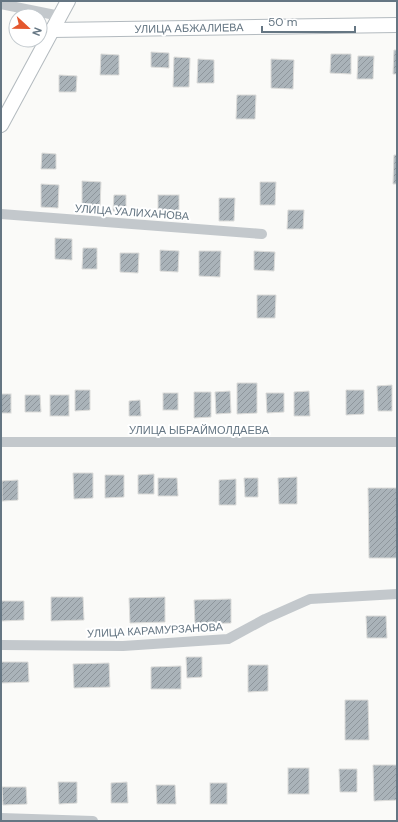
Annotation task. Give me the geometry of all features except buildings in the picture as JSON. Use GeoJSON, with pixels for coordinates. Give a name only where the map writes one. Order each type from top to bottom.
{"type":"FeatureCollection","features":[{"type":"Feature","properties":{"kind":"street"},"geometry":{"type":"LineString","coordinates":[[1,125],[68,1]]}},
{"type":"Feature","properties":{"kind":"street"},"geometry":{"type":"LineString","coordinates":[[1,4],[60,16]]}},
{"type":"Feature","properties":{"kind":"street","name":"УЛИЦА АБЖАЛИЕВА"},"geometry":{"type":"LineString","coordinates":[[52,30],[397,25]]}},
{"type":"Feature","properties":{"kind":"street","name":"УЛИЦА УАЛИХАНОВА"},"geometry":{"type":"LineString","coordinates":[[1,214],[262,234]]}},
{"type":"Feature","properties":{"kind":"street","name":"УЛИЦА ЫБРАЙМОЛДАЕВА"},"geometry":{"type":"LineString","coordinates":[[1,442],[397,442]]}},
{"type":"Feature","properties":{"kind":"street","name":"УЛИЦА КАРАМУРЗАНОВА"},"geometry":{"type":"LineString","coordinates":[[1,645],[123,646],[228,640],[265,619],[310,599],[397,594]]}},
{"type":"Feature","properties":{"kind":"street"},"geometry":{"type":"LineString","coordinates":[[1,818],[93,821]]}}]}
